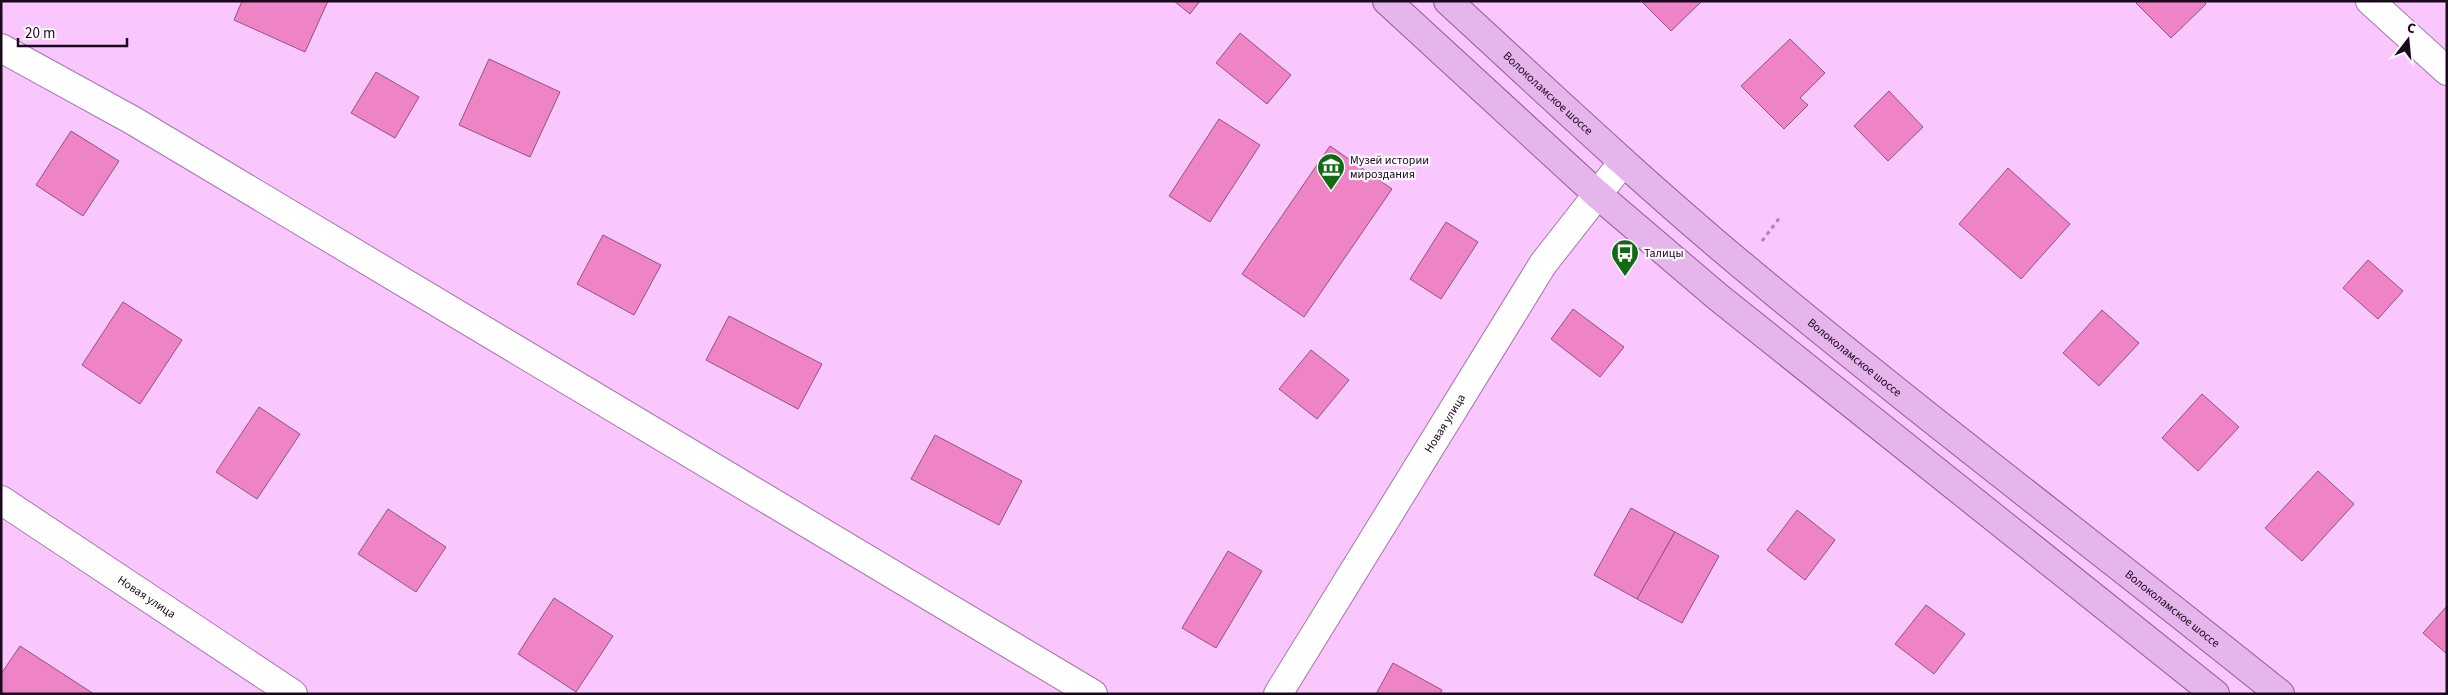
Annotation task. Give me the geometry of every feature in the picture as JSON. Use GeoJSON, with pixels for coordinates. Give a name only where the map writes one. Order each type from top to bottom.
{"type":"FeatureCollection","features":[{"type":"Feature","properties":{"kind":"main road"},"geometry":{"type":"LineString","coordinates":[[1387,1],[1597,194],[1718,297],[2215,694]]}},
{"type":"Feature","properties":{"kind":"main road","name":"Волоколамское шоссе"},"geometry":{"type":"LineString","coordinates":[[1448,1],[1623,162],[1743,266],[1872,372],[2280,694]]}},
{"type":"Feature","properties":{"kind":"street"},"geometry":{"type":"LineString","coordinates":[[2370,1],[2447,71]]}},
{"type":"Feature","properties":{"kind":"street"},"geometry":{"type":"LineString","coordinates":[[1,48],[132,120],[1093,694]]}},
{"type":"Feature","properties":{"kind":"street","name":"Новая улица"},"geometry":{"type":"LineString","coordinates":[[1278,694],[1543,264],[1623,162]]}},
{"type":"Feature","properties":{"kind":"street","name":"Новая улица"},"geometry":{"type":"LineString","coordinates":[[1,500],[293,694]]}},
{"type":"Feature","properties":{"kind":"path"},"geometry":{"type":"LineString","coordinates":[[1758,245],[1782,216]]}},
{"type":"Feature","properties":{"kind":"building"},"geometry":{"type":"Polygon","coordinates":[[[242,1],[328,1],[305,52],[234,20],[242,1]]]}},
{"type":"Feature","properties":{"kind":"building"},"geometry":{"type":"Polygon","coordinates":[[[1174,1],[1200,1],[1190,14],[1174,1]]]}},
{"type":"Feature","properties":{"kind":"building"},"geometry":{"type":"Polygon","coordinates":[[[1641,1],[1702,1],[1671,31],[1641,1]]]}},
{"type":"Feature","properties":{"kind":"building"},"geometry":{"type":"Polygon","coordinates":[[[2138,1],[2204,1],[2206,4],[2171,38],[2136,3],[2138,1]]]}},
{"type":"Feature","properties":{"kind":"building"},"geometry":{"type":"Polygon","coordinates":[[[1240,33],[1291,75],[1267,104],[1216,63],[1240,33]]]}},
{"type":"Feature","properties":{"kind":"building"},"geometry":{"type":"Polygon","coordinates":[[[1790,39],[1825,73],[1800,98],[1808,105],[1784,129],[1741,86],[1790,39]]]}},
{"type":"Feature","properties":{"kind":"building"},"geometry":{"type":"Polygon","coordinates":[[[489,59],[560,92],[530,157],[459,125],[489,59]]]}},
{"type":"Feature","properties":{"kind":"building"},"geometry":{"type":"Polygon","coordinates":[[[376,72],[419,97],[395,138],[351,113],[376,72]]]}},
{"type":"Feature","properties":{"kind":"building"},"geometry":{"type":"Polygon","coordinates":[[[1889,91],[1923,127],[1888,161],[1854,126],[1889,91]]]}},
{"type":"Feature","properties":{"kind":"building"},"geometry":{"type":"Polygon","coordinates":[[[1219,119],[1260,145],[1210,222],[1169,196],[1219,119]]]}},
{"type":"Feature","properties":{"kind":"building"},"geometry":{"type":"Polygon","coordinates":[[[71,131],[119,161],[83,216],[36,185],[71,131]]]}},
{"type":"Feature","properties":{"kind":"building"},"geometry":{"type":"Polygon","coordinates":[[[1330,146],[1392,189],[1304,317],[1242,274],[1330,146]]]}},
{"type":"Feature","properties":{"kind":"building"},"geometry":{"type":"Polygon","coordinates":[[[2008,168],[2070,224],[2021,279],[1959,224],[2008,168]]]}},
{"type":"Feature","properties":{"kind":"building"},"geometry":{"type":"Polygon","coordinates":[[[1446,222],[1478,242],[1441,299],[1410,279],[1446,222]]]}},
{"type":"Feature","properties":{"kind":"building"},"geometry":{"type":"Polygon","coordinates":[[[603,235],[661,265],[634,315],[577,284],[603,235]]]}},
{"type":"Feature","properties":{"kind":"building"},"geometry":{"type":"Polygon","coordinates":[[[2368,260],[2403,291],[2378,319],[2343,288],[2368,260]]]}},
{"type":"Feature","properties":{"kind":"building"},"geometry":{"type":"Polygon","coordinates":[[[123,302],[182,340],[140,404],[82,365],[123,302]]]}},
{"type":"Feature","properties":{"kind":"building"},"geometry":{"type":"Polygon","coordinates":[[[1573,309],[1624,347],[1600,377],[1551,339],[1573,309]]]}},
{"type":"Feature","properties":{"kind":"building"},"geometry":{"type":"Polygon","coordinates":[[[2102,310],[2139,343],[2099,386],[2063,353],[2102,310]]]}},
{"type":"Feature","properties":{"kind":"building"},"geometry":{"type":"Polygon","coordinates":[[[729,316],[822,364],[798,409],[706,360],[729,316]]]}},
{"type":"Feature","properties":{"kind":"building"},"geometry":{"type":"Polygon","coordinates":[[[1311,350],[1349,380],[1317,419],[1279,389],[1311,350]]]}},
{"type":"Feature","properties":{"kind":"building"},"geometry":{"type":"Polygon","coordinates":[[[2202,394],[2239,427],[2198,471],[2162,438],[2202,394]]]}},
{"type":"Feature","properties":{"kind":"building"},"geometry":{"type":"Polygon","coordinates":[[[259,407],[300,434],[257,499],[216,472],[259,407]]]}},
{"type":"Feature","properties":{"kind":"building"},"geometry":{"type":"Polygon","coordinates":[[[935,435],[1022,481],[999,525],[911,479],[935,435]]]}},
{"type":"Feature","properties":{"kind":"building"},"geometry":{"type":"Polygon","coordinates":[[[2318,471],[2354,504],[2302,561],[2265,528],[2318,471]]]}},
{"type":"Feature","properties":{"kind":"building"},"geometry":{"type":"Polygon","coordinates":[[[1631,508],[1675,532],[1637,599],[1594,575],[1631,508]]]}},
{"type":"Feature","properties":{"kind":"building"},"geometry":{"type":"Polygon","coordinates":[[[388,509],[446,547],[416,592],[358,554],[388,509]]]}},
{"type":"Feature","properties":{"kind":"building"},"geometry":{"type":"Polygon","coordinates":[[[1797,510],[1835,540],[1805,580],[1767,550],[1797,510]]]}},
{"type":"Feature","properties":{"kind":"building"},"geometry":{"type":"Polygon","coordinates":[[[1675,532],[1719,556],[1682,623],[1637,599],[1675,532]]]}},
{"type":"Feature","properties":{"kind":"building"},"geometry":{"type":"Polygon","coordinates":[[[1228,551],[1262,571],[1216,648],[1182,628],[1228,551]]]}},
{"type":"Feature","properties":{"kind":"building"},"geometry":{"type":"Polygon","coordinates":[[[554,598],[613,636],[576,692],[518,654],[554,598]]]}},
{"type":"Feature","properties":{"kind":"building"},"geometry":{"type":"Polygon","coordinates":[[[1926,605],[1965,634],[1934,674],[1895,644],[1926,605]]]}},
{"type":"Feature","properties":{"kind":"building"},"geometry":{"type":"Polygon","coordinates":[[[2447,606],[2447,654],[2423,633],[2447,606]]]}},
{"type":"Feature","properties":{"kind":"building"},"geometry":{"type":"Polygon","coordinates":[[[20,646],[94,694],[1,694],[1,674],[20,646]]]}},
{"type":"Feature","properties":{"kind":"building"},"geometry":{"type":"Polygon","coordinates":[[[1393,663],[1442,690],[1440,694],[1376,694],[1393,663]]]}},
{"type":"Feature","properties":{"kind":"place","name":"Музей истории мироздания"},"geometry":{"type":"Point","coordinates":[1331,191]}},
{"type":"Feature","properties":{"kind":"place","name":"Талицы"},"geometry":{"type":"Point","coordinates":[1625,277]}}]}
